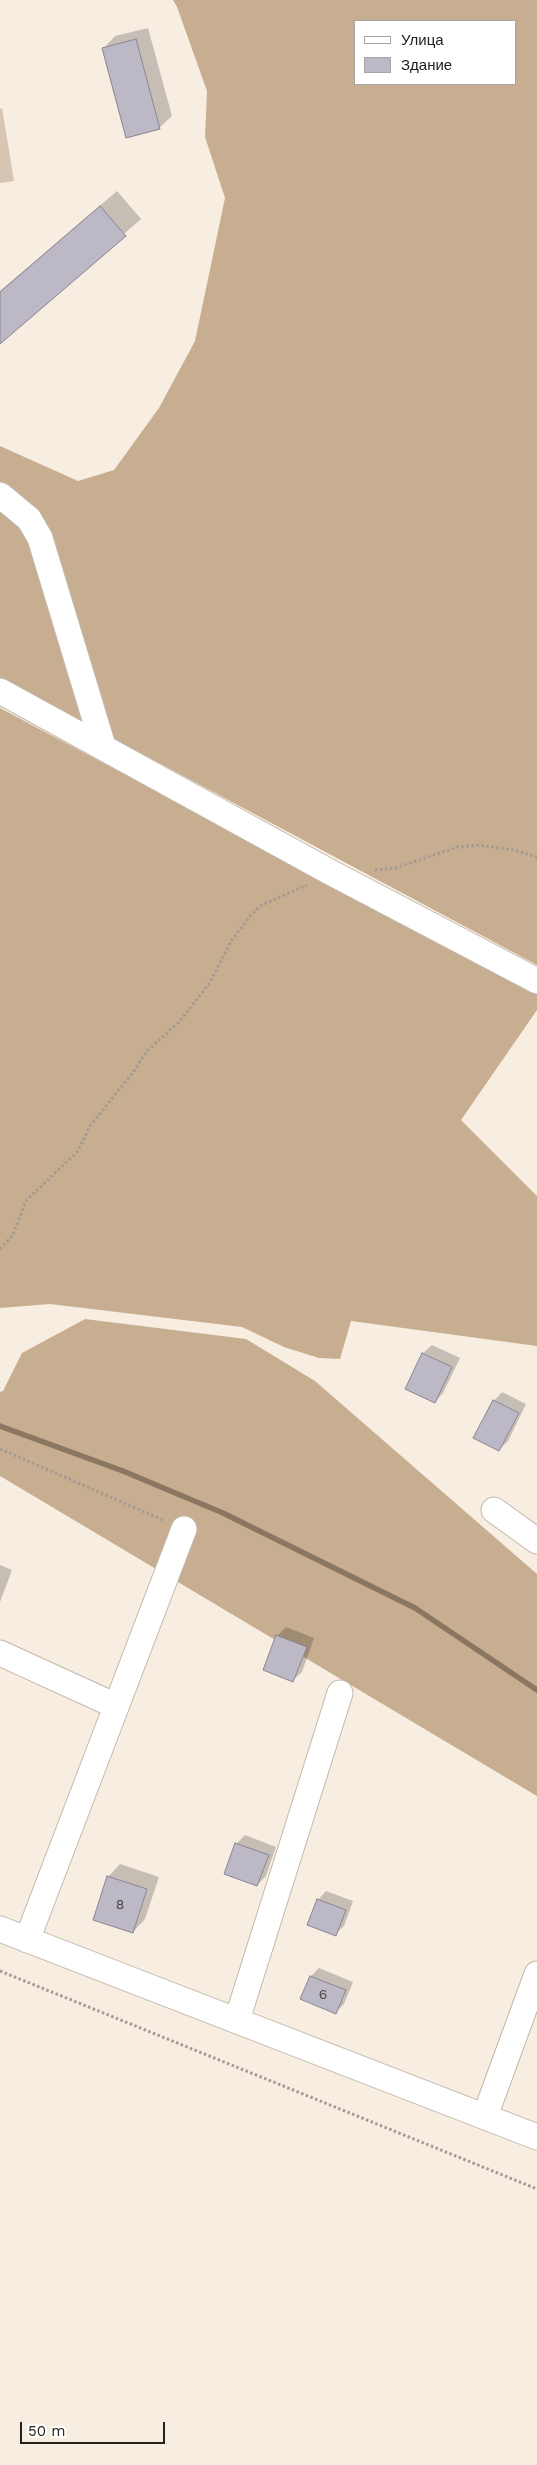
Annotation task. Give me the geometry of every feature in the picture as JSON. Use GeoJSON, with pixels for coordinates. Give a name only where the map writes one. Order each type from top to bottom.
{"type":"FeatureCollection","features":[{"type":"Feature","properties":{"kind":"street"},"geometry":{"type":"LineString","coordinates":[[0,495],[29,519],[40,538],[102,746]]}},
{"type":"Feature","properties":{"kind":"street"},"geometry":{"type":"LineString","coordinates":[[0,691],[328,871],[537,981]]}},
{"type":"Feature","properties":{"kind":"street"},"geometry":{"type":"LineString","coordinates":[[494,1510],[537,1541]]}},
{"type":"Feature","properties":{"kind":"street"},"geometry":{"type":"LineString","coordinates":[[27,1940],[184,1529]]}},
{"type":"Feature","properties":{"kind":"street"},"geometry":{"type":"LineString","coordinates":[[0,1653],[116,1706]]}},
{"type":"Feature","properties":{"kind":"street"},"geometry":{"type":"LineString","coordinates":[[237,2020],[340,1693]]}},
{"type":"Feature","properties":{"kind":"street"},"geometry":{"type":"LineString","coordinates":[[0,1929],[537,2137]]}},
{"type":"Feature","properties":{"kind":"street"},"geometry":{"type":"LineString","coordinates":[[485,2116],[537,1974]]}},
{"type":"Feature","properties":{"kind":"path"},"geometry":{"type":"LineString","coordinates":[[371,870],[395,868],[458,847],[479,845],[514,850],[537,857]]}},
{"type":"Feature","properties":{"kind":"path"},"geometry":{"type":"LineString","coordinates":[[0,1250],[13,1235],[26,1201],[78,1150],[90,1126],[134,1071],[146,1052],[179,1022],[209,984],[232,940],[251,915],[260,906],[310,884],[328,871]]}},
{"type":"Feature","properties":{"kind":"path"},"geometry":{"type":"LineString","coordinates":[[0,1449],[184,1529]]}},
{"type":"Feature","properties":{"kind":"path"},"geometry":{"type":"LineString","coordinates":[[0,1971],[537,2188]]}},
{"type":"Feature","properties":{"kind":"shaded area"},"geometry":{"type":"Polygon","coordinates":[[[173,0],[537,0],[537,965],[0,678],[0,446],[78,481],[114,470],[159,408],[195,341],[225,198],[205,137],[207,91],[173,0]]]}},
{"type":"Feature","properties":{"kind":"shaded area"},"geometry":{"type":"Polygon","coordinates":[[[2,108],[14,181],[0,183],[0,109],[2,108]]]}},
{"type":"Feature","properties":{"kind":"shaded area"},"geometry":{"type":"Polygon","coordinates":[[[0,708],[537,994],[537,1010],[461,1120],[537,1196],[537,1346],[351,1321],[340,1359],[319,1358],[284,1347],[242,1327],[50,1304],[0,1308],[0,708]]]}},
{"type":"Feature","properties":{"kind":"shaded area"},"geometry":{"type":"Polygon","coordinates":[[[85,1319],[246,1339],[315,1381],[537,1574],[537,1796],[0,1476],[0,1392],[3,1391],[22,1353],[85,1319]]]}},
{"type":"Feature","properties":{"kind":"building"},"geometry":{"type":"Polygon","coordinates":[[[136,39],[160,129],[126,138],[102,48],[136,39]]]}},
{"type":"Feature","properties":{"kind":"building"},"geometry":{"type":"Polygon","coordinates":[[[100,206],[126,236],[0,344],[0,292],[100,206]]]}},
{"type":"Feature","properties":{"kind":"building"},"geometry":{"type":"Polygon","coordinates":[[[422,1353],[452,1367],[435,1403],[405,1389],[422,1353]]]}},
{"type":"Feature","properties":{"kind":"building"},"geometry":{"type":"Polygon","coordinates":[[[493,1400],[519,1413],[499,1451],[473,1438],[493,1400]]]}},
{"type":"Feature","properties":{"kind":"building"},"geometry":{"type":"Polygon","coordinates":[[[276,1635],[307,1647],[293,1682],[263,1670],[276,1635]]]}},
{"type":"Feature","properties":{"kind":"building"},"geometry":{"type":"Polygon","coordinates":[[[235,1843],[269,1855],[257,1886],[224,1874],[235,1843]]]}},
{"type":"Feature","properties":{"kind":"building"},"geometry":{"type":"Polygon","coordinates":[[[107,1876],[147,1889],[133,1933],[93,1920],[107,1876]]]}},
{"type":"Feature","properties":{"kind":"building"},"geometry":{"type":"Polygon","coordinates":[[[317,1899],[346,1910],[336,1936],[307,1925],[317,1899]]]}},
{"type":"Feature","properties":{"kind":"building"},"geometry":{"type":"Polygon","coordinates":[[[310,1976],[346,1990],[336,2014],[300,1999],[310,1976]]]}},
{"type":"Feature","properties":{"kind":"waterway"},"geometry":{"type":"LineString","coordinates":[[0,1426],[123,1471],[223,1513],[415,1608],[537,1690]]}}]}
